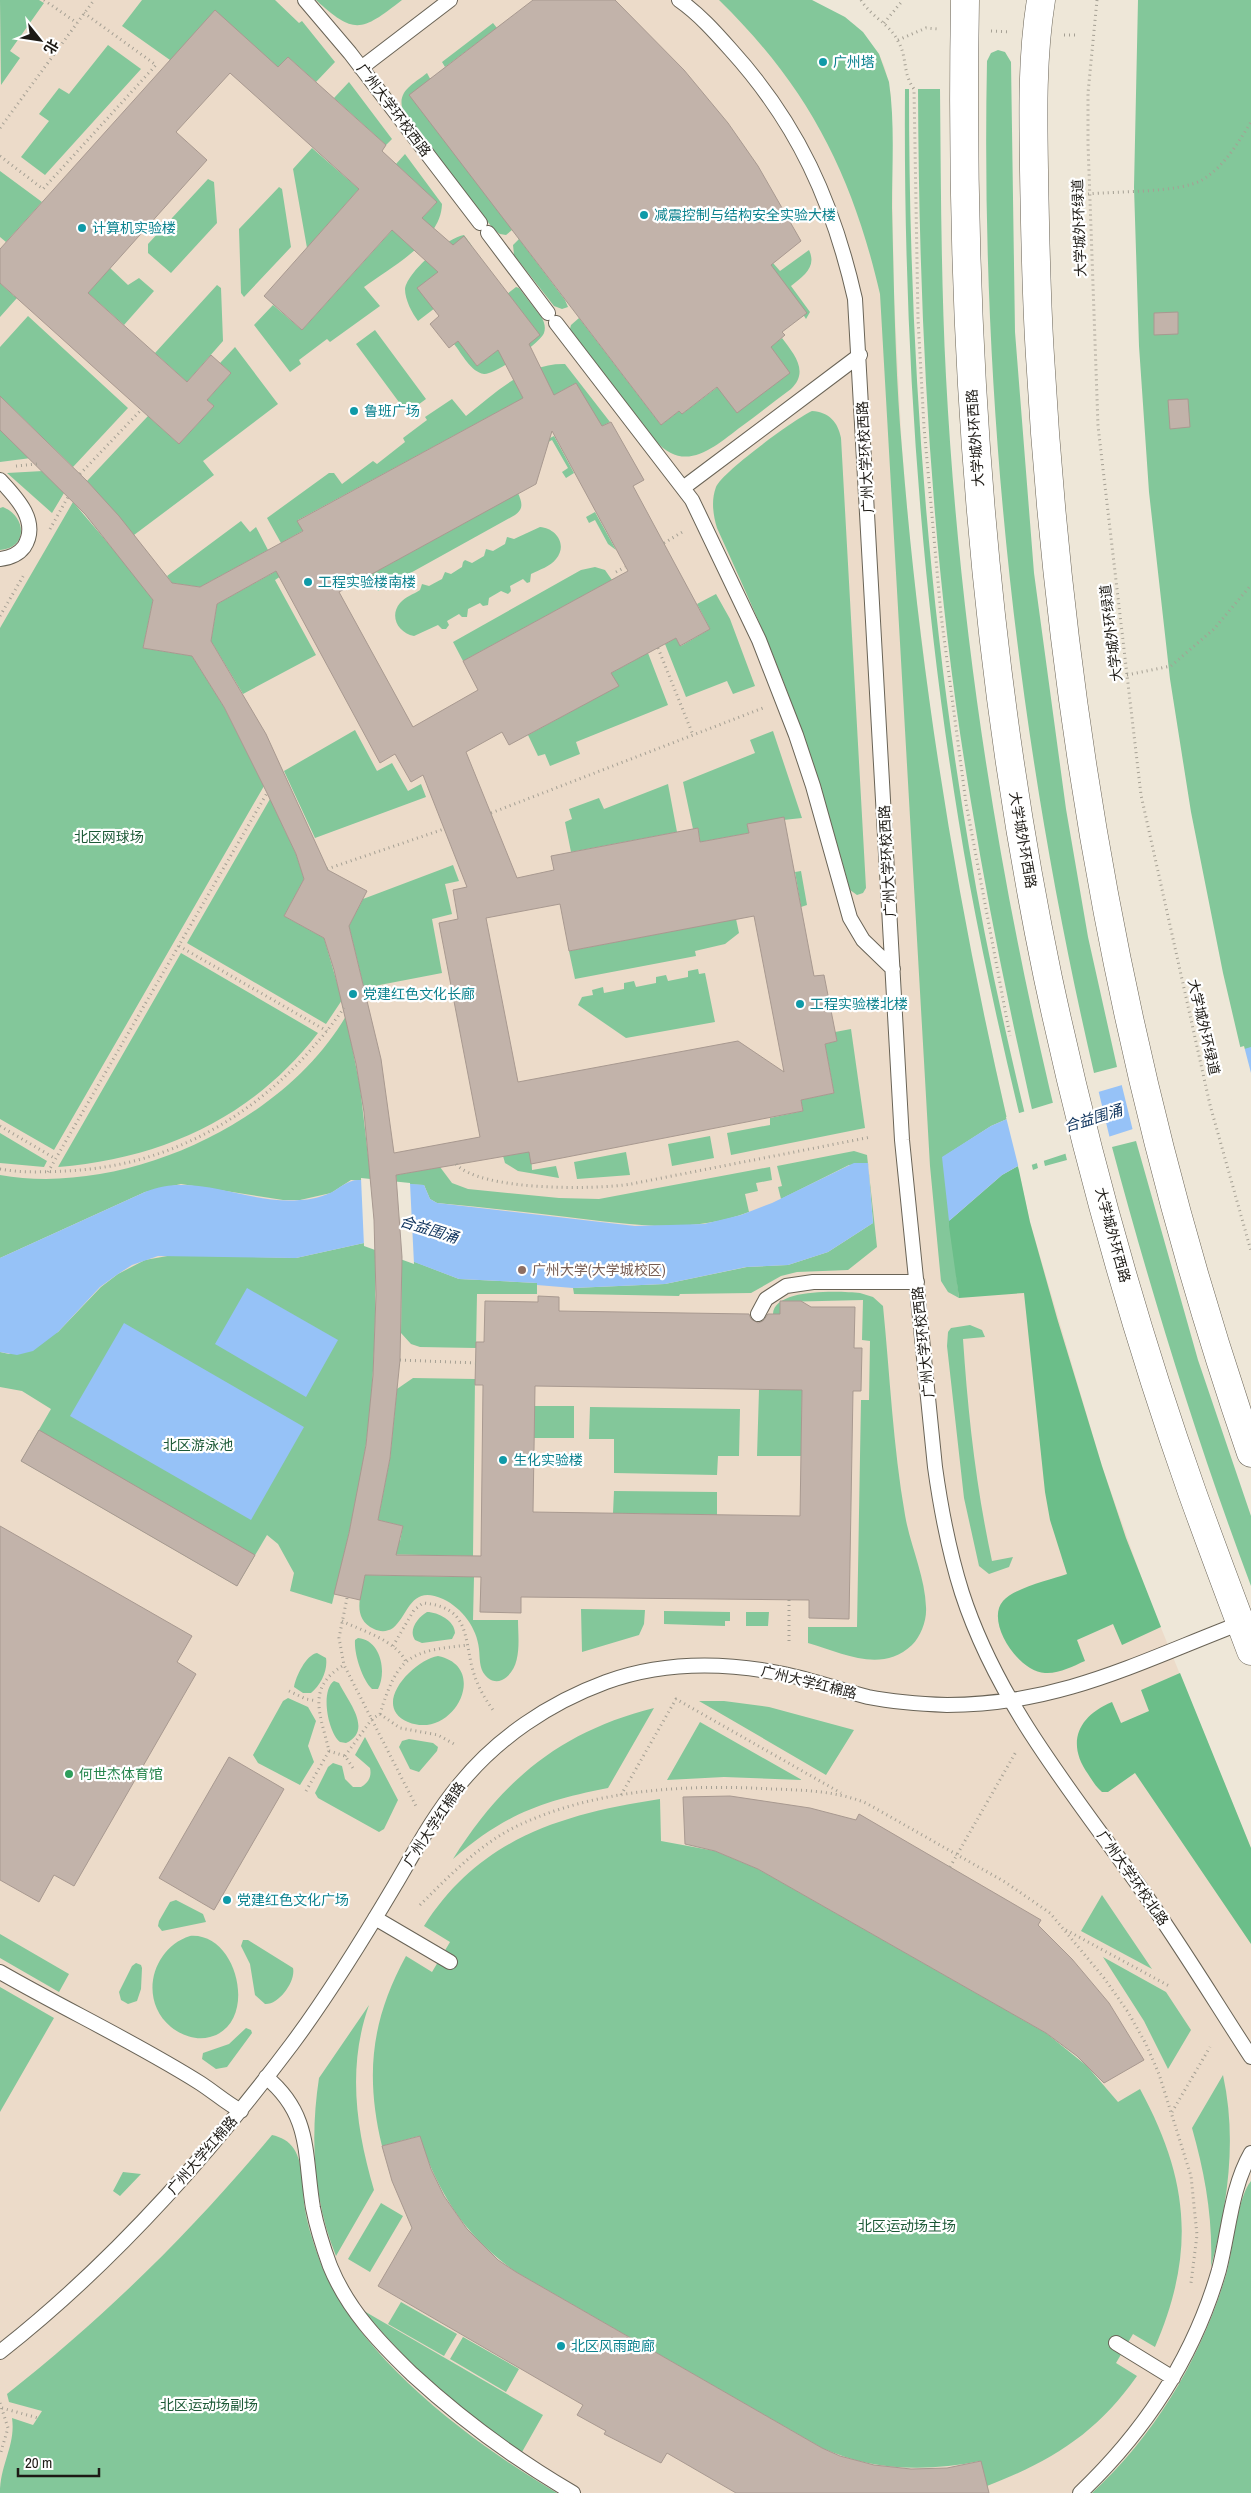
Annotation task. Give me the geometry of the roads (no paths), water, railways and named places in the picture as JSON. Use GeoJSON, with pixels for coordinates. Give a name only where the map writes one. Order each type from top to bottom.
{"type":"FeatureCollection","features":[{"type":"Feature","properties":{"kind":"main road","name":"大学城外环西路"},"geometry":{"type":"LineString","coordinates":[[965,0],[963,142],[967,302],[982,538],[999,685],[1018,814],[1049,979],[1090,1154],[1145,1348],[1191,1491],[1251,1651]]}},
{"type":"Feature","properties":{"kind":"main road"},"geometry":{"type":"LineString","coordinates":[[1034,1],[1036,33],[1034,126],[1036,264],[1042,388],[1057,570],[1088,805],[1111,932],[1138,1060],[1216,1345],[1251,1453]]}},
{"type":"Feature","properties":{"kind":"lane","name":"广州大学环校西路"},"geometry":{"type":"LineString","coordinates":[[305,0],[321,16],[683,488],[696,508],[742,603],[783,701],[813,786],[850,918],[864,940],[893,969]]}},
{"type":"Feature","properties":{"kind":"lane"},"geometry":{"type":"LineString","coordinates":[[361,68],[450,0]]}},
{"type":"Feature","properties":{"kind":"lane","name":"广州大学环校西路"},"geometry":{"type":"LineString","coordinates":[[679,0],[718,36],[763,87],[788,123],[811,165],[831,212],[851,280],[857,311],[860,355],[902,1140],[942,1512],[964,1598],[993,1669],[1012,1702]]}},
{"type":"Feature","properties":{"kind":"lane"},"geometry":{"type":"LineString","coordinates":[[683,488],[860,355]]}},
{"type":"Feature","properties":{"kind":"lane"},"geometry":{"type":"LineString","coordinates":[[0,559],[9,558],[21,552],[28,540],[30,526],[26,514],[2,486]]}},
{"type":"Feature","properties":{"kind":"lane"},"geometry":{"type":"LineString","coordinates":[[758,1314],[760,1307],[770,1296],[786,1286],[799,1283],[917,1282]]}},
{"type":"Feature","properties":{"kind":"lane","name":"广州大学红棉路"},"geometry":{"type":"LineString","coordinates":[[0,2352],[94,2270],[166,2197],[241,2111],[318,2008],[428,1829],[458,1785],[484,1757],[514,1732],[565,1699],[606,1682],[637,1673],[673,1667],[731,1665],[789,1675],[868,1696],[902,1702],[945,1705],[1012,1702],[1058,1692],[1091,1682],[1241,1623]]}},
{"type":"Feature","properties":{"kind":"lane","name":"广州大学环校北路"},"geometry":{"type":"LineString","coordinates":[[1012,1702],[1028,1731],[1174,1936],[1251,2057]]}},
{"type":"Feature","properties":{"kind":"lane"},"geometry":{"type":"LineString","coordinates":[[375,1918],[450,1962]]}},
{"type":"Feature","properties":{"kind":"lane"},"geometry":{"type":"LineString","coordinates":[[0,1972],[201,2084],[222,2100],[241,2111]]}},
{"type":"Feature","properties":{"kind":"lane"},"geometry":{"type":"LineString","coordinates":[[266,2077],[286,2097],[300,2120],[318,2230],[339,2285],[362,2321],[393,2356],[469,2424],[514,2457],[573,2493]]}},
{"type":"Feature","properties":{"kind":"lane"},"geometry":{"type":"LineString","coordinates":[[1080,2493],[1131,2441],[1173,2378],[1191,2345],[1210,2297],[1226,2242],[1237,2186],[1251,2153]]}},
{"type":"Feature","properties":{"kind":"lane"},"geometry":{"type":"LineString","coordinates":[[1116,2343],[1173,2378]]}},
{"type":"Feature","properties":{"kind":"water","name":"合益围涌"},"geometry":{"type":"Polygon","coordinates":[[[1251,1047],[1251,1091],[1018,1166],[1002,1175],[949,1221],[942,1157],[991,1126],[1007,1119],[1251,1047]]]}},
{"type":"Feature","properties":{"kind":"water","name":"合益围涌"},"geometry":{"type":"Polygon","coordinates":[[[854,1163],[868,1163],[873,1223],[828,1252],[788,1265],[746,1267],[665,1284],[573,1288],[537,1285],[537,1283],[459,1279],[364,1243],[296,1258],[158,1256],[132,1265],[100,1287],[58,1332],[33,1351],[17,1355],[0,1352],[0,1258],[145,1192],[164,1187],[184,1185],[261,1198],[300,1200],[323,1196],[348,1182],[361,1180],[424,1185],[430,1199],[437,1203],[635,1226],[704,1224],[741,1215],[772,1203],[854,1163]]]}},
{"type":"Feature","properties":{"kind":"water"},"geometry":{"type":"Polygon","coordinates":[[[247,1288],[338,1340],[306,1397],[215,1344],[247,1288]]]}},
{"type":"Feature","properties":{"kind":"water"},"geometry":{"type":"Polygon","coordinates":[[[124,1323],[304,1427],[251,1520],[70,1416],[124,1323]]]}},
{"type":"Feature","properties":{"kind":"place","name":"广州塔"},"geometry":{"type":"Point","coordinates":[823,62]}},
{"type":"Feature","properties":{"kind":"place","name":"减震控制与结构安全实验大楼"},"geometry":{"type":"Point","coordinates":[644,215]}},
{"type":"Feature","properties":{"kind":"place","name":"计算机实验楼"},"geometry":{"type":"Point","coordinates":[82,228]}},
{"type":"Feature","properties":{"kind":"place","name":"鲁班广场"},"geometry":{"type":"Point","coordinates":[354,411]}},
{"type":"Feature","properties":{"kind":"place","name":"工程实验楼南楼"},"geometry":{"type":"Point","coordinates":[308,582]}},
{"type":"Feature","properties":{"kind":"place","name":"党建红色文化长廊"},"geometry":{"type":"Point","coordinates":[353,994]}},
{"type":"Feature","properties":{"kind":"place","name":"工程实验楼北楼"},"geometry":{"type":"Point","coordinates":[800,1004]}},
{"type":"Feature","properties":{"kind":"place","name":"广州大学(大学城校区)"},"geometry":{"type":"Point","coordinates":[522,1270]}},
{"type":"Feature","properties":{"kind":"place","name":"生化实验楼"},"geometry":{"type":"Point","coordinates":[503,1460]}},
{"type":"Feature","properties":{"kind":"place","name":"何世杰体育馆"},"geometry":{"type":"Point","coordinates":[69,1774]}},
{"type":"Feature","properties":{"kind":"place","name":"党建红色文化广场"},"geometry":{"type":"Point","coordinates":[227,1900]}},
{"type":"Feature","properties":{"kind":"place","name":"北区风雨跑廊"},"geometry":{"type":"Point","coordinates":[561,2346]}},
{"type":"Feature","properties":{"kind":"park label","name":"北区网球场"},"geometry":{"type":"Point","coordinates":[109,837]}},
{"type":"Feature","properties":{"kind":"park label","name":"北区游泳池"},"geometry":{"type":"Point","coordinates":[198,1445]}},
{"type":"Feature","properties":{"kind":"park label","name":"北区运动场主场"},"geometry":{"type":"Point","coordinates":[907,2226]}},
{"type":"Feature","properties":{"kind":"park label","name":"北区运动场副场"},"geometry":{"type":"Point","coordinates":[209,2405]}}]}
